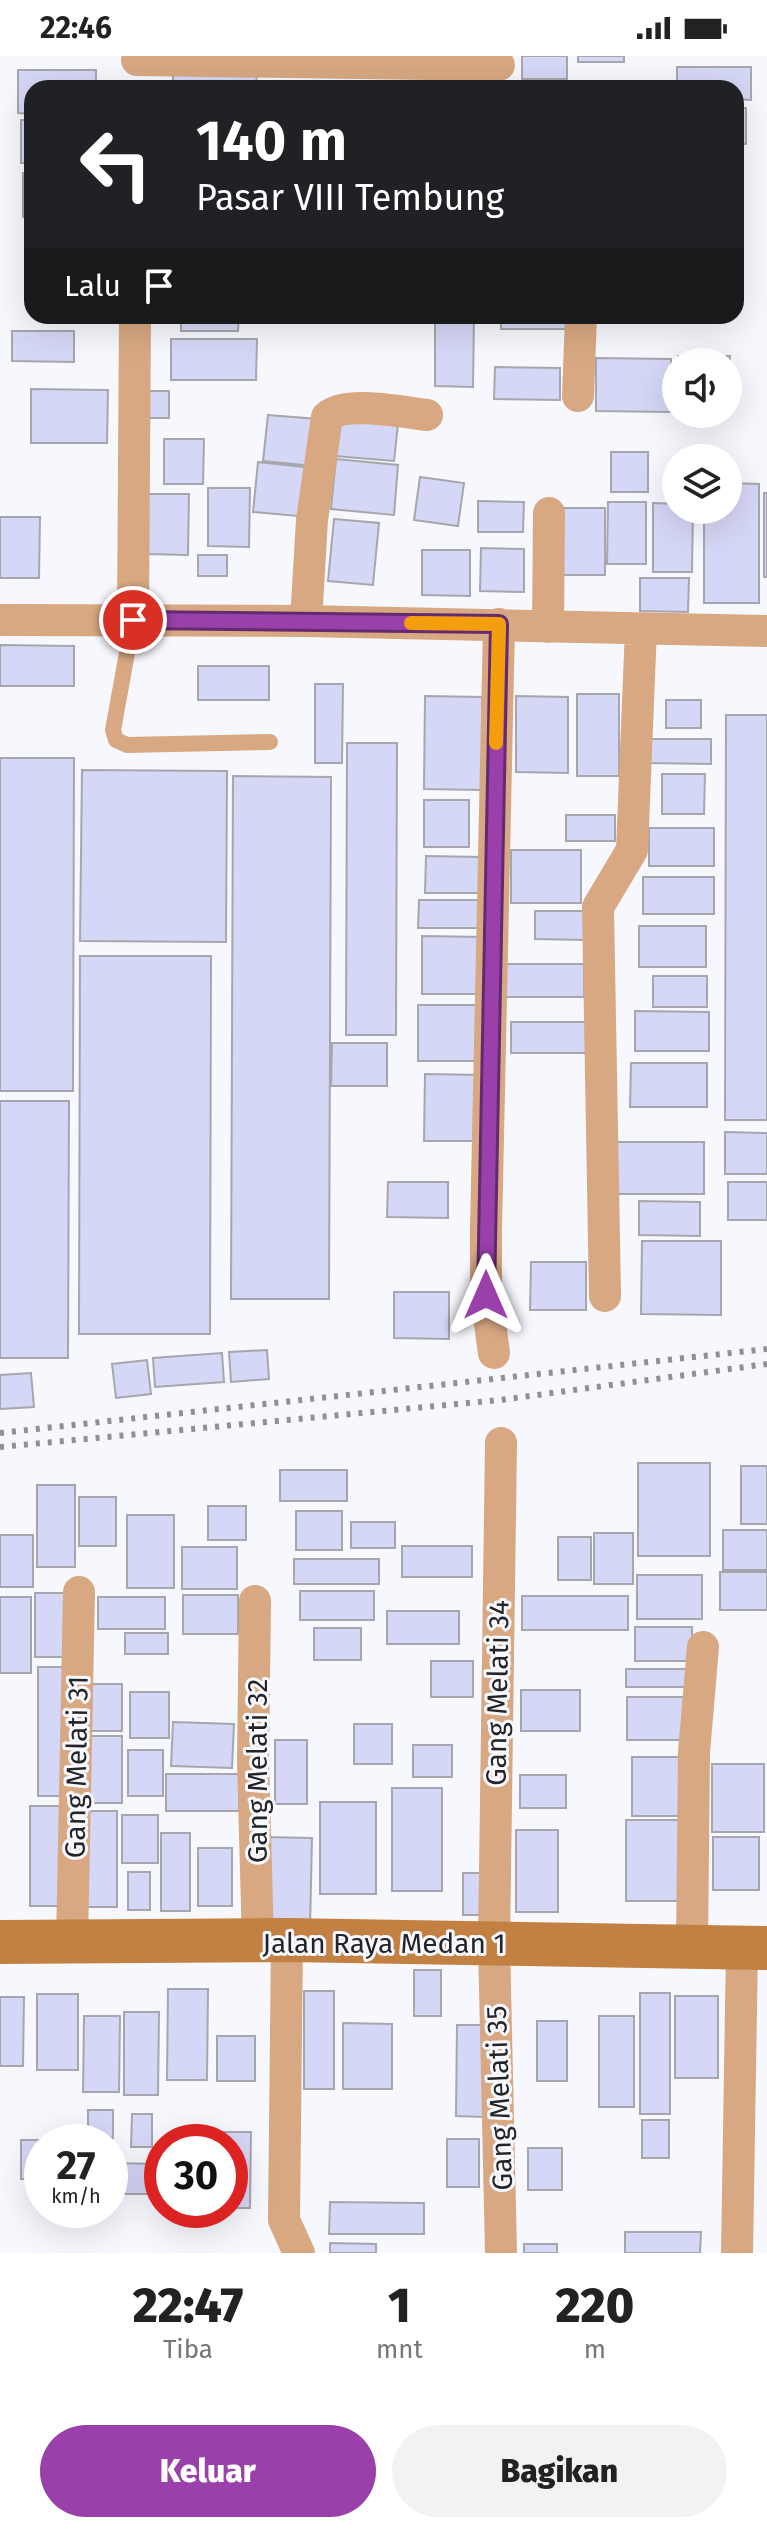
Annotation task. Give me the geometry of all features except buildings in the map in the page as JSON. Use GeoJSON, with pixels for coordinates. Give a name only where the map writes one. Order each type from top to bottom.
{"type":"FeatureCollection","features":[{"type":"Feature","properties":{"kind":"street"},"geometry":{"type":"LineString","coordinates":[[137,68],[500,70]]}},
{"type":"Feature","properties":{"kind":"street"},"geometry":{"type":"LineString","coordinates":[[133,620],[135,324]]}},
{"type":"Feature","properties":{"kind":"street"},"geometry":{"type":"LineString","coordinates":[[578,396],[581,324]]}},
{"type":"Feature","properties":{"kind":"street"},"geometry":{"type":"LineString","coordinates":[[306,621],[312,520],[327,417],[335,409],[427,415]]}},
{"type":"Feature","properties":{"kind":"street"},"geometry":{"type":"LineString","coordinates":[[548,627],[549,513]]}},
{"type":"Feature","properties":{"kind":"street"},"geometry":{"type":"LineString","coordinates":[[0,620],[306,621],[767,631]]}},
{"type":"Feature","properties":{"kind":"street"},"geometry":{"type":"LineString","coordinates":[[494,1353],[486,1295],[486,1230],[499,624]]}},
{"type":"Feature","properties":{"kind":"street"},"geometry":{"type":"LineString","coordinates":[[605,1296],[598,907],[632,850],[641,629]]}},
{"type":"Feature","properties":{"kind":"street","name":"Gang Melati 34"},"geometry":{"type":"LineString","coordinates":[[494,1943],[501,1443]]}},
{"type":"Feature","properties":{"kind":"street","name":"Gang Melati 31"},"geometry":{"type":"LineString","coordinates":[[72,1943],[79,1592]]}},
{"type":"Feature","properties":{"kind":"street","name":"Gang Melati 32"},"geometry":{"type":"LineString","coordinates":[[255,1601],[253,1761],[272,1941],[284,2220],[299,2253]]}},
{"type":"Feature","properties":{"kind":"street"},"geometry":{"type":"LineString","coordinates":[[692,1948],[694,1752],[703,1647]]}},
{"type":"Feature","properties":{"kind":"street","name":"Jalan Raya Medan 1"},"geometry":{"type":"LineString","coordinates":[[0,1942],[272,1941],[755,1948]]}},
{"type":"Feature","properties":{"kind":"street","name":"Gang Melati 35"},"geometry":{"type":"LineString","coordinates":[[494,1943],[501,2253]]}},
{"type":"Feature","properties":{"kind":"street"},"geometry":{"type":"LineString","coordinates":[[737,2253],[755,1948]]}},
{"type":"Feature","properties":{"kind":"lane"},"geometry":{"type":"LineString","coordinates":[[133,620],[113,730],[116,740],[127,745],[270,742]]}},
{"type":"Feature","properties":{"kind":"railway"},"geometry":{"type":"LineString","coordinates":[[0,1433],[767,1349]]}},
{"type":"Feature","properties":{"kind":"railway"},"geometry":{"type":"LineString","coordinates":[[0,1447],[500,1400],[767,1364]]}},
{"type":"Feature","properties":{"kind":"slow traffic"},"geometry":{"type":"LineString","coordinates":[[411,623],[499,624],[496,743]]}},
{"type":"Feature","properties":{"kind":"route"},"geometry":{"type":"LineString","coordinates":[[133,620],[499,624],[486,1295]]}}]}
